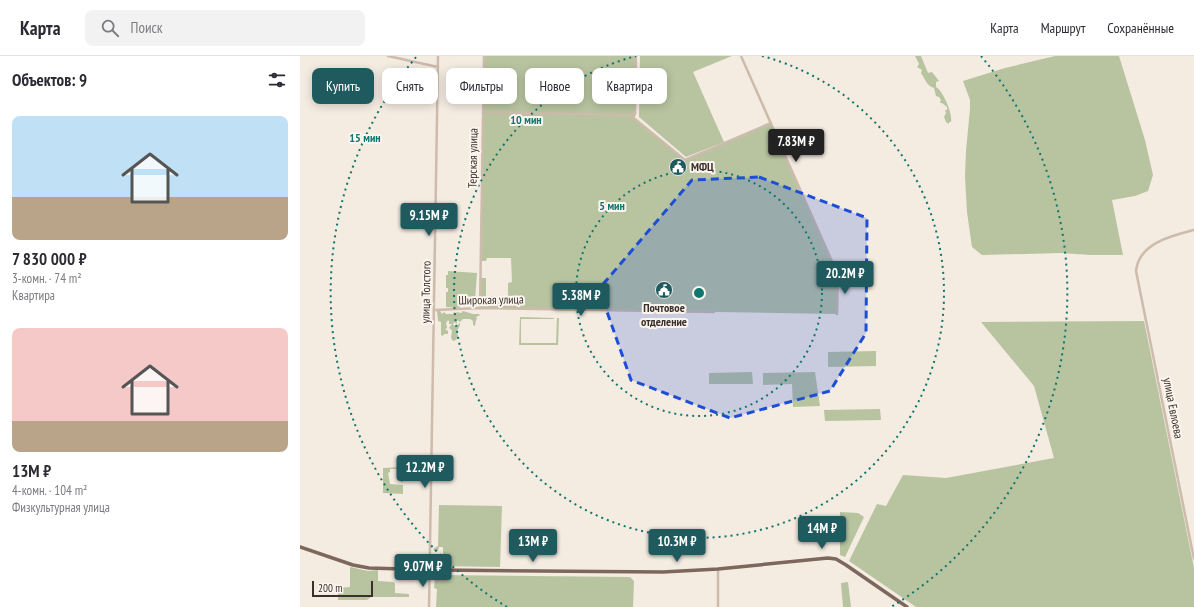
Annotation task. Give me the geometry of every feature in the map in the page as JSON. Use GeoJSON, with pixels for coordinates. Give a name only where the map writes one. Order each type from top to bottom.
{"type":"FeatureCollection","features":[{"type":"Feature","properties":{"kind":"main road"},"geometry":{"type":"LineString","coordinates":[[300,547],[353,565],[369,568],[431,570],[663,572],[718,569],[828,558],[836,559],[846,565],[908,607]]}},
{"type":"Feature","properties":{"kind":"street"},"geometry":{"type":"LineString","coordinates":[[388,56],[438,67]]}},
{"type":"Feature","properties":{"kind":"street","name":"улица Толстого"},"geometry":{"type":"LineString","coordinates":[[430,607],[438,56]]}},
{"type":"Feature","properties":{"kind":"street","name":"Терская улица"},"geometry":{"type":"LineString","coordinates":[[480,308],[484,56]]}},
{"type":"Feature","properties":{"kind":"street"},"geometry":{"type":"LineString","coordinates":[[634,118],[636,56]]}},
{"type":"Feature","properties":{"kind":"street"},"geometry":{"type":"LineString","coordinates":[[741,56],[838,275],[837,314]]}},
{"type":"Feature","properties":{"kind":"street"},"geometry":{"type":"LineString","coordinates":[[483,112],[635,114]]}},
{"type":"Feature","properties":{"kind":"street"},"geometry":{"type":"LineString","coordinates":[[630,115],[685,160],[771,123]]}},
{"type":"Feature","properties":{"kind":"street","name":"улица Евлоева"},"geometry":{"type":"LineString","coordinates":[[1194,230],[1173,235],[1157,242],[1142,255],[1136,271],[1194,559]]}},
{"type":"Feature","properties":{"kind":"street","name":"Широкая улица"},"geometry":{"type":"LineString","coordinates":[[435,310],[480,308],[714,312]]}},
{"type":"Feature","properties":{"kind":"street"},"geometry":{"type":"LineString","coordinates":[[718,569],[718,607]]}},
{"type":"Feature","properties":{"kind":"highlighted area"},"geometry":{"type":"Polygon","coordinates":[[[759,177],[867,218],[866,333],[830,391],[730,418],[631,380],[599,289],[692,180],[759,177]]]}},
{"type":"Feature","properties":{"kind":"green space"},"geometry":{"type":"Polygon","coordinates":[[[484,56],[636,56],[636,68],[592,68],[592,104],[635,104],[635,118],[685,160],[771,123],[838,275],[837,314],[480,308],[480,278],[486,278],[486,296],[508,296],[508,283],[512,282],[511,258],[487,258],[486,261],[480,261],[483,104],[517,104],[517,68],[484,68],[484,56]]]}},
{"type":"Feature","properties":{"kind":"green space"},"geometry":{"type":"Polygon","coordinates":[[[640,56],[732,56],[693,72],[724,142],[686,157],[639,117],[639,104],[667,104],[667,68],[640,68],[640,56]]]}},
{"type":"Feature","properties":{"kind":"green space"},"geometry":{"type":"Polygon","coordinates":[[[915,56],[921,56],[928,73],[932,72],[939,81],[936,82],[936,87],[942,93],[949,108],[951,122],[949,122],[949,124],[946,122],[944,117],[947,107],[940,103],[941,100],[936,96],[934,88],[925,80],[921,73],[922,70],[917,67],[919,64],[915,56]]]}},
{"type":"Feature","properties":{"kind":"green space"},"geometry":{"type":"Polygon","coordinates":[[[1055,56],[1119,56],[1145,140],[1153,175],[1148,191],[1135,196],[1112,200],[1123,255],[1061,253],[982,255],[972,247],[967,212],[965,176],[970,100],[963,81],[1005,68],[1055,56]]]}},
{"type":"Feature","properties":{"kind":"green space"},"geometry":{"type":"Polygon","coordinates":[[[448,271],[477,273],[475,300],[460,299],[460,308],[446,307],[446,292],[448,292],[448,288],[446,288],[446,275],[448,275],[448,271]]]}},
{"type":"Feature","properties":{"kind":"green space"},"geometry":{"type":"Polygon","coordinates":[[[437,311],[440,311],[442,314],[444,312],[446,314],[453,314],[454,312],[461,313],[463,311],[480,315],[476,317],[477,319],[475,326],[473,325],[473,321],[470,319],[463,319],[460,322],[457,320],[457,324],[454,322],[453,325],[456,326],[460,323],[460,325],[457,331],[458,337],[453,341],[451,338],[452,330],[449,328],[452,324],[449,324],[448,320],[446,323],[447,328],[445,329],[448,331],[448,334],[444,334],[443,336],[441,335],[441,322],[438,321],[437,311]]]}},
{"type":"Feature","properties":{"kind":"green space"},"geometry":{"type":"Polygon","coordinates":[[[520,317],[554,318],[521,319],[521,343],[556,343],[557,318],[559,318],[558,345],[519,345],[520,317]]]}},
{"type":"Feature","properties":{"kind":"green space"},"geometry":{"type":"Polygon","coordinates":[[[1144,321],[1194,568],[1194,607],[916,607],[849,561],[877,504],[886,506],[903,475],[946,478],[1054,458],[1034,386],[981,322],[1144,321]]]}},
{"type":"Feature","properties":{"kind":"green space"},"geometry":{"type":"Polygon","coordinates":[[[876,351],[876,366],[828,367],[828,352],[876,351]]]}},
{"type":"Feature","properties":{"kind":"green space"},"geometry":{"type":"Polygon","coordinates":[[[752,372],[753,384],[709,384],[709,373],[752,372]]]}},
{"type":"Feature","properties":{"kind":"green space"},"geometry":{"type":"Polygon","coordinates":[[[815,372],[820,406],[793,407],[792,384],[763,385],[763,373],[815,372]]]}},
{"type":"Feature","properties":{"kind":"green space"},"geometry":{"type":"Polygon","coordinates":[[[880,409],[881,420],[825,421],[824,410],[880,409]]]}},
{"type":"Feature","properties":{"kind":"green space"},"geometry":{"type":"Polygon","coordinates":[[[404,467],[403,482],[401,482],[400,474],[402,474],[402,469],[390,469],[390,472],[388,473],[390,484],[403,485],[403,494],[383,493],[383,468],[404,467]]]}},
{"type":"Feature","properties":{"kind":"green space"},"geometry":{"type":"Polygon","coordinates":[[[439,505],[502,506],[500,567],[438,566],[438,558],[443,558],[443,547],[439,547],[438,551],[435,552],[433,549],[438,546],[439,505]]]}},
{"type":"Feature","properties":{"kind":"green space"},"geometry":{"type":"Polygon","coordinates":[[[840,512],[858,513],[864,517],[845,557],[840,555],[840,512]]]}},
{"type":"Feature","properties":{"kind":"green space"},"geometry":{"type":"Polygon","coordinates":[[[350,567],[368,571],[378,570],[378,581],[394,582],[395,593],[409,594],[409,597],[371,597],[367,600],[338,600],[338,588],[350,587],[350,567]]]}},
{"type":"Feature","properties":{"kind":"green space"},"geometry":{"type":"Polygon","coordinates":[[[437,575],[630,577],[634,581],[633,607],[436,607],[437,589],[434,588],[435,577],[437,575]]]}},
{"type":"Feature","properties":{"kind":"green space"},"geometry":{"type":"Polygon","coordinates":[[[848,582],[851,607],[843,607],[841,583],[848,582]]]}},
{"type":"Feature","properties":{"kind":"place","name":"МФЦ"},"geometry":{"type":"Point","coordinates":[678,167]}},
{"type":"Feature","properties":{"kind":"place","name":"Почтовое отделение"},"geometry":{"type":"Point","coordinates":[664,290]}}]}
